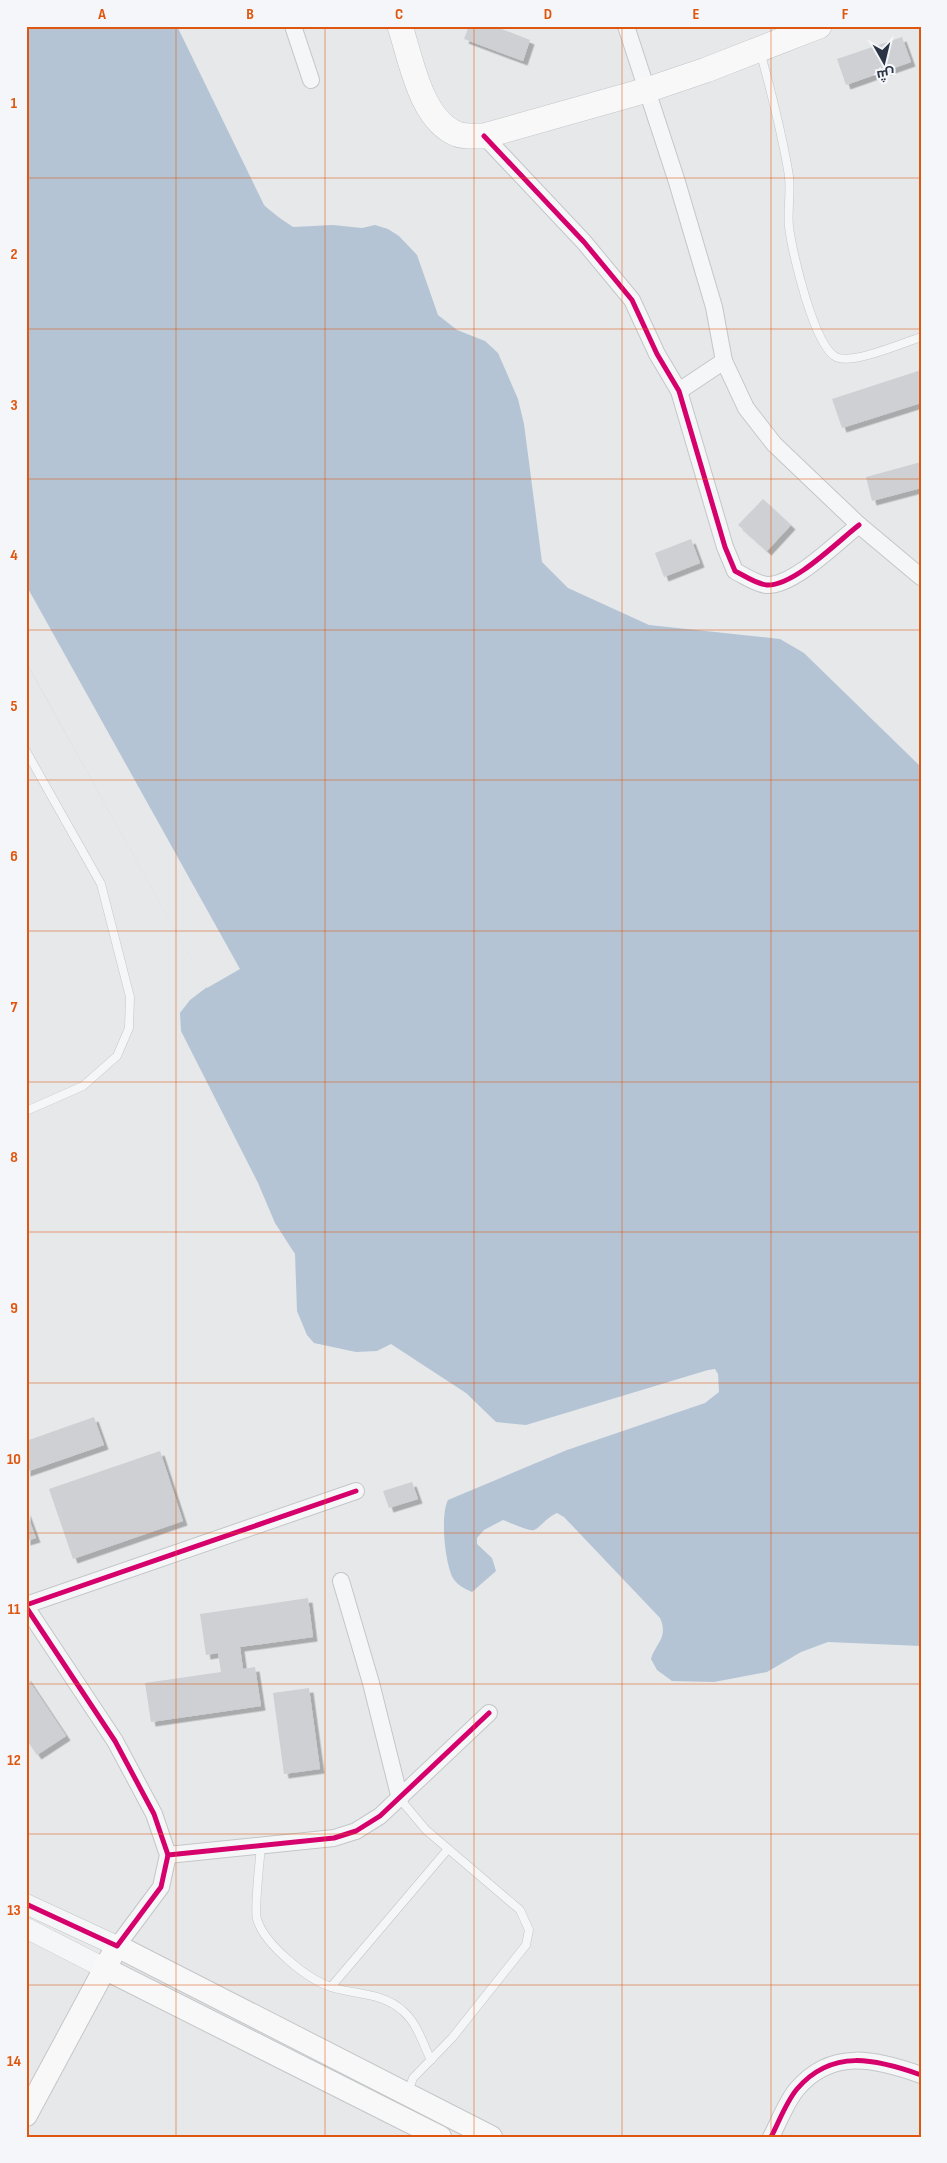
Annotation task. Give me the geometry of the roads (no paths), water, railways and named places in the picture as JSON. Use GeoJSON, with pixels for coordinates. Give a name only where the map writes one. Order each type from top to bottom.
{"type":"FeatureCollection","features":[{"type":"Feature","properties":{"kind":"main road"},"geometry":{"type":"LineString","coordinates":[[400,26],[427,106],[439,123],[458,134],[484,136],[647,90],[819,26]]}},
{"type":"Feature","properties":{"kind":"main road"},"geometry":{"type":"LineString","coordinates":[[26,2115],[117,1946],[491,2137]]}},
{"type":"Feature","properties":{"kind":"main road"},"geometry":{"type":"LineString","coordinates":[[104,1968],[440,2137]]}},
{"type":"Feature","properties":{"kind":"street"},"geometry":{"type":"LineString","coordinates":[[293,26],[311,80]]}},
{"type":"Feature","properties":{"kind":"street"},"geometry":{"type":"LineString","coordinates":[[626,26],[714,307],[724,361],[746,408],[774,444],[859,525],[921,577]]}},
{"type":"Feature","properties":{"kind":"street"},"geometry":{"type":"LineString","coordinates":[[484,136],[584,242],[632,300],[657,354],[679,391],[725,547],[735,571],[765,585],[781,583],[798,573],[859,525]]}},
{"type":"Feature","properties":{"kind":"street"},"geometry":{"type":"LineString","coordinates":[[679,391],[724,361]]}},
{"type":"Feature","properties":{"kind":"street"},"geometry":{"type":"LineString","coordinates":[[26,1904],[117,1946],[161,1887],[168,1855],[154,1814],[115,1741],[26,1606],[356,1491]]}},
{"type":"Feature","properties":{"kind":"street"},"geometry":{"type":"LineString","coordinates":[[341,1581],[372,1683],[400,1799]]}},
{"type":"Feature","properties":{"kind":"street"},"geometry":{"type":"LineString","coordinates":[[168,1855],[334,1838],[356,1831],[400,1799],[489,1713]]}},
{"type":"Feature","properties":{"kind":"street"},"geometry":{"type":"LineString","coordinates":[[26,1928],[104,1968]]}},
{"type":"Feature","properties":{"kind":"street"},"geometry":{"type":"LineString","coordinates":[[770,2137],[796,2090],[820,2068],[851,2059],[877,2062],[921,2075]]}},
{"type":"Feature","properties":{"kind":"lane"},"geometry":{"type":"LineString","coordinates":[[760,49],[784,143],[791,185],[789,225],[794,257],[811,314],[826,348],[837,358],[854,358],[921,337]]}},
{"type":"Feature","properties":{"kind":"lane"},"geometry":{"type":"LineString","coordinates":[[26,751],[101,884],[130,997],[129,1028],[118,1056],[83,1086],[26,1111]]}},
{"type":"Feature","properties":{"kind":"lane"},"geometry":{"type":"LineString","coordinates":[[400,1799],[426,1830],[520,1910],[529,1930],[526,1945],[452,2038],[414,2078],[407,2093]]}},
{"type":"Feature","properties":{"kind":"lane"},"geometry":{"type":"LineString","coordinates":[[261,1846],[256,1917],[262,1933],[302,1972],[331,1987],[371,1995],[389,2001],[403,2010],[413,2023],[431,2060]]}},
{"type":"Feature","properties":{"kind":"lane"},"geometry":{"type":"LineString","coordinates":[[331,1987],[448,1849]]}},
{"type":"Feature","properties":{"kind":"water"},"geometry":{"type":"Polygon","coordinates":[[[26,26],[177,26],[264,205],[293,227],[333,225],[362,228],[375,225],[388,229],[399,236],[417,255],[438,315],[457,330],[485,341],[498,353],[518,399],[524,424],[542,562],[568,588],[649,625],[780,639],[804,653],[921,767],[921,1646],[828,1642],[801,1652],[767,1672],[714,1682],[672,1681],[657,1670],[651,1659],[662,1636],[663,1631],[660,1618],[564,1517],[557,1513],[534,1530],[503,1520],[484,1530],[477,1538],[477,1544],[492,1558],[496,1571],[472,1592],[467,1590],[453,1578],[448,1562],[444,1539],[444,1516],[448,1500],[567,1450],[705,1403],[719,1392],[718,1374],[715,1369],[526,1425],[496,1422],[466,1393],[391,1344],[377,1351],[356,1352],[314,1343],[307,1335],[297,1311],[295,1254],[275,1223],[258,1183],[181,1031],[180,1013],[190,1000],[207,987],[26,662],[26,26]]]}}]}
